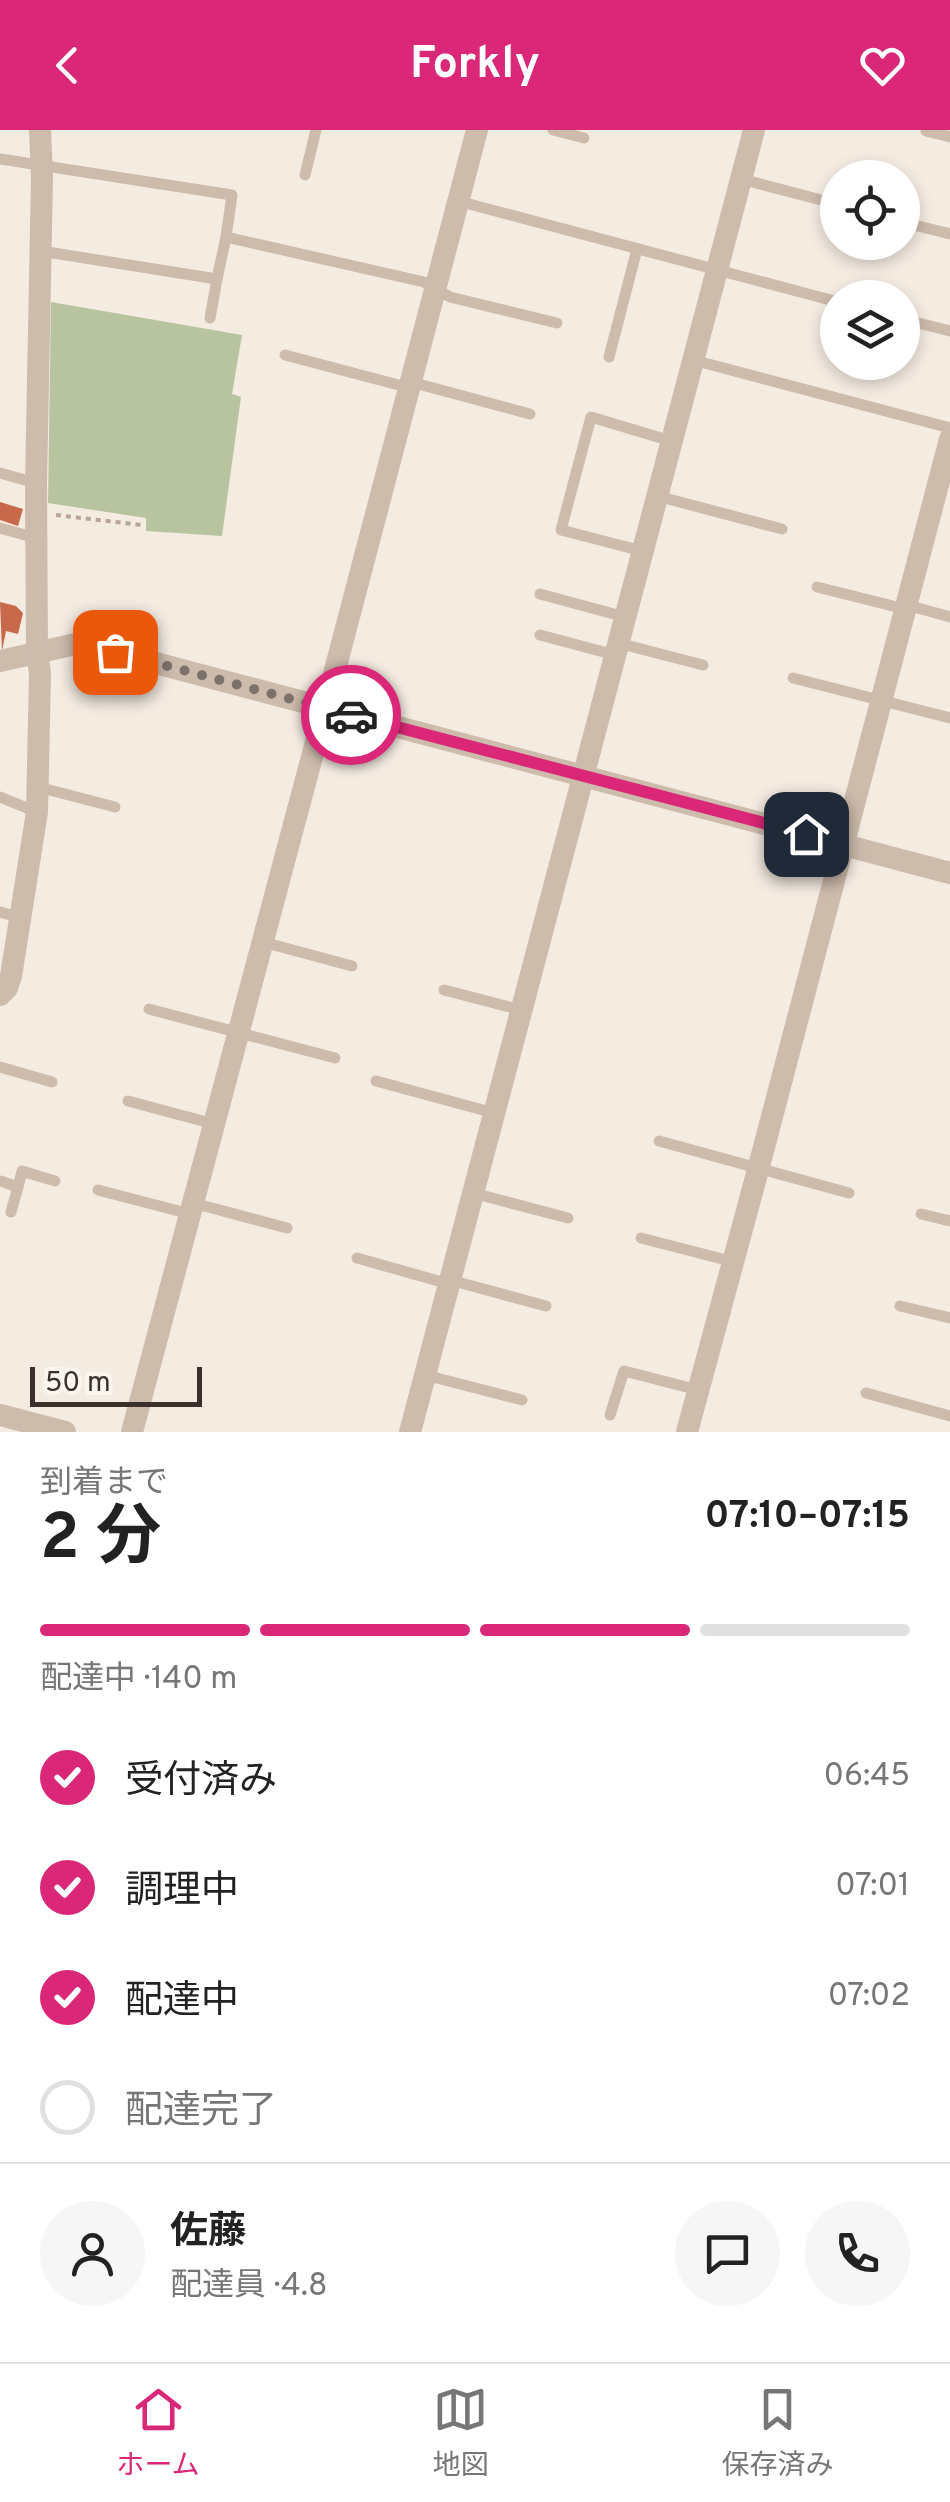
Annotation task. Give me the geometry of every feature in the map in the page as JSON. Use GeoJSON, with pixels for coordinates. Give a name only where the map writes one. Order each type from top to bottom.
{"type":"FeatureCollection","features":[{"type":"Feature","properties":{"kind":"street"},"geometry":{"type":"LineString","coordinates":[[0,995],[11,976],[11,915],[36,812],[38,788],[40,130]]}},
{"type":"Feature","properties":{"kind":"street"},"geometry":{"type":"LineString","coordinates":[[132,1432],[476,130]]}},
{"type":"Feature","properties":{"kind":"street"},"geometry":{"type":"LineString","coordinates":[[410,1432],[754,130]]}},
{"type":"Feature","properties":{"kind":"street"},"geometry":{"type":"LineString","coordinates":[[687,1432],[950,439]]}},
{"type":"Feature","properties":{"kind":"street"},"geometry":{"type":"LineString","coordinates":[[0,660],[80,642],[950,873]]}},
{"type":"Feature","properties":{"kind":"street"},"geometry":{"type":"LineString","coordinates":[[0,1415],[64,1432]]}},
{"type":"Feature","properties":{"kind":"lane"},"geometry":{"type":"LineString","coordinates":[[304,175],[316,130]]}},
{"type":"Feature","properties":{"kind":"lane"},"geometry":{"type":"LineString","coordinates":[[553,130],[584,138]]}},
{"type":"Feature","properties":{"kind":"lane"},"geometry":{"type":"LineString","coordinates":[[926,131],[950,137]]}},
{"type":"Feature","properties":{"kind":"lane"},"geometry":{"type":"LineString","coordinates":[[0,159],[232,196],[210,318]]}},
{"type":"Feature","properties":{"kind":"lane"},"geometry":{"type":"LineString","coordinates":[[741,178],[820,200]]}},
{"type":"Feature","properties":{"kind":"lane"},"geometry":{"type":"LineString","coordinates":[[458,201],[820,297]]}},
{"type":"Feature","properties":{"kind":"lane"},"geometry":{"type":"LineString","coordinates":[[920,226],[950,234]]}},
{"type":"Feature","properties":{"kind":"lane"},"geometry":{"type":"LineString","coordinates":[[226,237],[424,282],[450,296],[557,323]]}},
{"type":"Feature","properties":{"kind":"lane"},"geometry":{"type":"LineString","coordinates":[[609,357],[638,249]]}},
{"type":"Feature","properties":{"kind":"lane"},"geometry":{"type":"LineString","coordinates":[[41,252],[217,280]]}},
{"type":"Feature","properties":{"kind":"lane"},"geometry":{"type":"LineString","coordinates":[[920,324],[950,332]]}},
{"type":"Feature","properties":{"kind":"lane"},"geometry":{"type":"LineString","coordinates":[[286,355],[530,414]]}},
{"type":"Feature","properties":{"kind":"lane"},"geometry":{"type":"LineString","coordinates":[[693,360],[950,428]]}},
{"type":"Feature","properties":{"kind":"lane"},"geometry":{"type":"LineString","coordinates":[[642,551],[561,530],[592,417],[671,441]]}},
{"type":"Feature","properties":{"kind":"lane"},"geometry":{"type":"LineString","coordinates":[[0,473],[36,483]]}},
{"type":"Feature","properties":{"kind":"lane"},"geometry":{"type":"LineString","coordinates":[[657,496],[782,529]]}},
{"type":"Feature","properties":{"kind":"lane"},"geometry":{"type":"LineString","coordinates":[[0,528],[36,538]]}},
{"type":"Feature","properties":{"kind":"lane"},"geometry":{"type":"LineString","coordinates":[[817,586],[950,617]]}},
{"type":"Feature","properties":{"kind":"lane"},"geometry":{"type":"LineString","coordinates":[[540,594],[625,617]]}},
{"type":"Feature","properties":{"kind":"lane"},"geometry":{"type":"LineString","coordinates":[[540,635],[703,665]]}},
{"type":"Feature","properties":{"kind":"lane"},"geometry":{"type":"LineString","coordinates":[[793,678],[950,718]]}},
{"type":"Feature","properties":{"kind":"lane"},"geometry":{"type":"LineString","coordinates":[[38,788],[115,807]]}},
{"type":"Feature","properties":{"kind":"lane"},"geometry":{"type":"LineString","coordinates":[[0,797],[36,812]]}},
{"type":"Feature","properties":{"kind":"lane"},"geometry":{"type":"LineString","coordinates":[[263,942],[352,966]]}},
{"type":"Feature","properties":{"kind":"lane"},"geometry":{"type":"LineString","coordinates":[[444,990],[521,1010]]}},
{"type":"Feature","properties":{"kind":"lane"},"geometry":{"type":"LineString","coordinates":[[149,1009],[335,1058]]}},
{"type":"Feature","properties":{"kind":"lane"},"geometry":{"type":"LineString","coordinates":[[0,1067],[52,1082]]}},
{"type":"Feature","properties":{"kind":"lane"},"geometry":{"type":"LineString","coordinates":[[376,1081],[494,1113]]}},
{"type":"Feature","properties":{"kind":"lane"},"geometry":{"type":"LineString","coordinates":[[128,1101],[214,1124]]}},
{"type":"Feature","properties":{"kind":"lane"},"geometry":{"type":"LineString","coordinates":[[659,1142],[849,1194]]}},
{"type":"Feature","properties":{"kind":"lane"},"geometry":{"type":"LineString","coordinates":[[11,1212],[22,1172],[56,1180]]}},
{"type":"Feature","properties":{"kind":"lane"},"geometry":{"type":"LineString","coordinates":[[0,1182],[18,1186]]}},
{"type":"Feature","properties":{"kind":"lane"},"geometry":{"type":"LineString","coordinates":[[98,1190],[287,1228]]}},
{"type":"Feature","properties":{"kind":"lane"},"geometry":{"type":"LineString","coordinates":[[473,1193],[568,1218]]}},
{"type":"Feature","properties":{"kind":"lane"},"geometry":{"type":"LineString","coordinates":[[921,1214],[950,1221]]}},
{"type":"Feature","properties":{"kind":"lane"},"geometry":{"type":"LineString","coordinates":[[641,1238],[734,1262]]}},
{"type":"Feature","properties":{"kind":"lane"},"geometry":{"type":"LineString","coordinates":[[357,1258],[546,1306]]}},
{"type":"Feature","properties":{"kind":"lane"},"geometry":{"type":"LineString","coordinates":[[900,1306],[950,1318]]}},
{"type":"Feature","properties":{"kind":"lane"},"geometry":{"type":"LineString","coordinates":[[610,1415],[624,1371],[698,1390]]}},
{"type":"Feature","properties":{"kind":"lane"},"geometry":{"type":"LineString","coordinates":[[424,1375],[522,1400]]}},
{"type":"Feature","properties":{"kind":"lane"},"geometry":{"type":"LineString","coordinates":[[866,1394],[950,1416]]}},
{"type":"Feature","properties":{"kind":"path"},"geometry":{"type":"LineString","coordinates":[[36,512],[141,525]]}},
{"type":"Feature","properties":{"kind":"green space"},"geometry":{"type":"Polygon","coordinates":[[[51,302],[242,335],[232,394],[241,397],[222,536],[146,531],[146,518],[48,503],[51,302]]]}},
{"type":"Feature","properties":{"kind":"building"},"geometry":{"type":"Polygon","coordinates":[[[0,502],[23,509],[18,526],[0,520],[0,502]]]}},
{"type":"Feature","properties":{"kind":"building"},"geometry":{"type":"Polygon","coordinates":[[[0,602],[16,606],[23,613],[18,634],[6,631],[2,651],[0,602]]]}},
{"type":"Feature","properties":{"kind":"way so far"},"geometry":{"type":"LineString","coordinates":[[115,652],[351,715]]}},
{"type":"Feature","properties":{"kind":"route"},"geometry":{"type":"LineString","coordinates":[[351,715],[806,834]]}}]}
